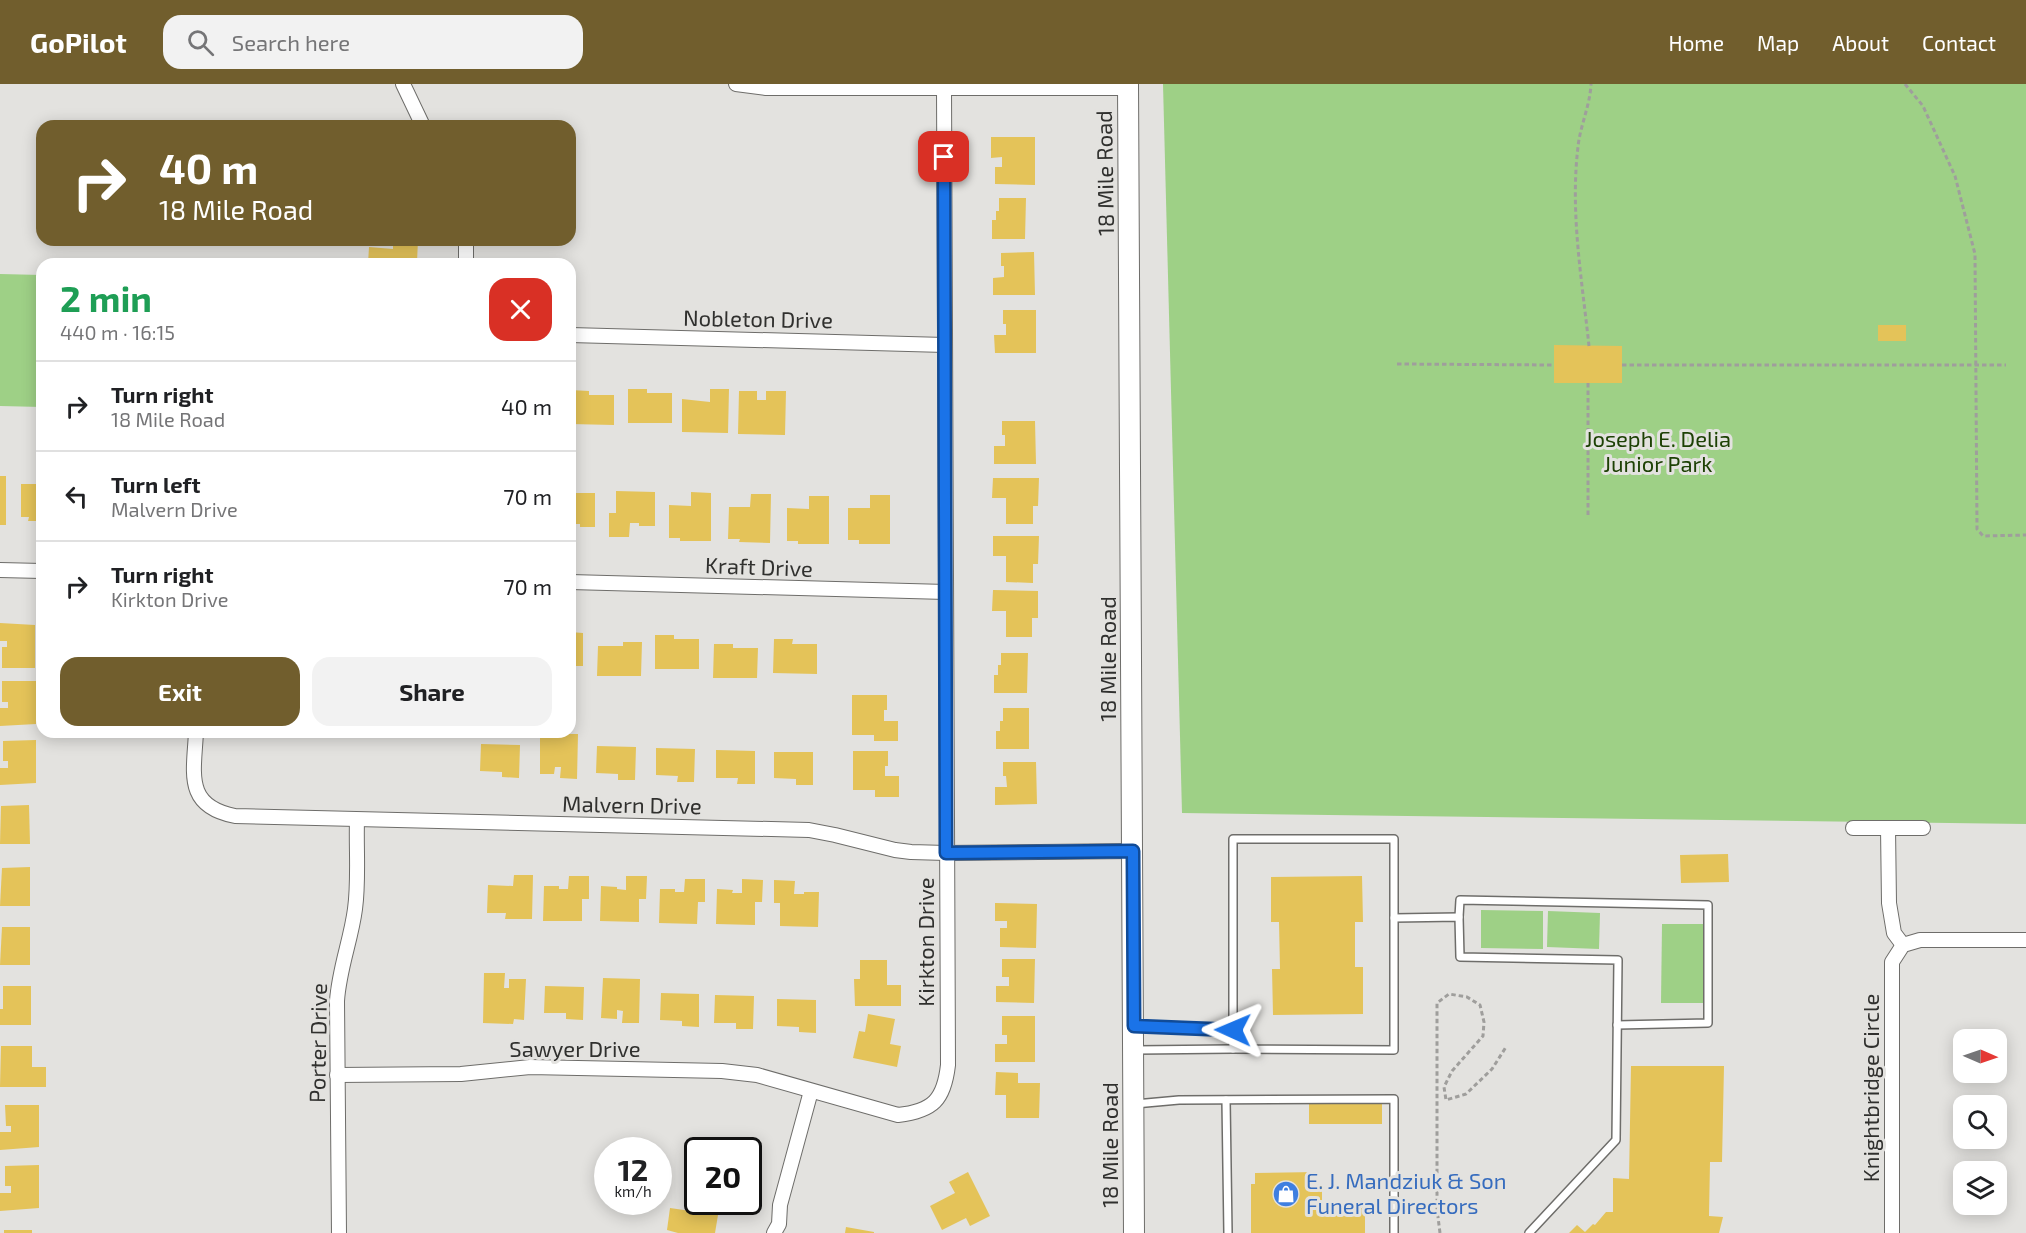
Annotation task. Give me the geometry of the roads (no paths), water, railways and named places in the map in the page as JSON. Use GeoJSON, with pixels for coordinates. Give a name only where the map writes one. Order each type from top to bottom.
{"type":"FeatureCollection","features":[{"type":"Feature","properties":{"kind":"main road","name":"18 Mile Road"},"geometry":{"type":"LineString","coordinates":[[1128,86],[1134,1233]]}},
{"type":"Feature","properties":{"kind":"street"},"geometry":{"type":"LineString","coordinates":[[403,84],[420,120]]}},
{"type":"Feature","properties":{"kind":"street"},"geometry":{"type":"LineString","coordinates":[[736,84],[766,88],[1128,86]]}},
{"type":"Feature","properties":{"kind":"street","name":"Kirkton Drive"},"geometry":{"type":"LineString","coordinates":[[931,1107],[941,1094],[948,1065],[944,88]]}},
{"type":"Feature","properties":{"kind":"street","name":"Nobleton Drive"},"geometry":{"type":"LineString","coordinates":[[576,335],[945,345]]}},
{"type":"Feature","properties":{"kind":"street"},"geometry":{"type":"LineString","coordinates":[[0,570],[36,571]]}},
{"type":"Feature","properties":{"kind":"street","name":"Kraft Drive"},"geometry":{"type":"LineString","coordinates":[[576,582],[946,592]]}},
{"type":"Feature","properties":{"kind":"street","name":"Malvern Drive"},"geometry":{"type":"LineString","coordinates":[[196,738],[194,782],[197,792],[204,803],[214,811],[235,816],[808,830],[895,850],[946,853],[1133,851]]}},
{"type":"Feature","properties":{"kind":"street","name":"Porter Drive"},"geometry":{"type":"LineString","coordinates":[[339,1233],[338,983],[356,905],[357,820]]}},
{"type":"Feature","properties":{"kind":"street"},"geometry":{"type":"LineString","coordinates":[[1853,828],[1923,828]]}},
{"type":"Feature","properties":{"kind":"street"},"geometry":{"type":"LineString","coordinates":[[1888,828],[1888,903],[1894,933],[1903,945],[1920,940],[2026,940]]}},
{"type":"Feature","properties":{"kind":"street","name":"Knightbridge Circle"},"geometry":{"type":"LineString","coordinates":[[1892,1233],[1892,963],[1903,945]]}},
{"type":"Feature","properties":{"kind":"street","name":"Sawyer Drive"},"geometry":{"type":"LineString","coordinates":[[337,1075],[461,1074],[530,1067],[722,1071],[757,1075],[898,1115],[931,1107]]}},
{"type":"Feature","properties":{"kind":"street"},"geometry":{"type":"LineString","coordinates":[[780,1230],[780,1205],[811,1090]]}},
{"type":"Feature","properties":{"kind":"lane"},"geometry":{"type":"LineString","coordinates":[[1134,1050],[1394,1050],[1394,839],[1233,839],[1233,1049]]}},
{"type":"Feature","properties":{"kind":"lane"},"geometry":{"type":"LineString","coordinates":[[1529,1233],[1616,1140],[1617,1025],[1618,960],[1460,957],[1460,900],[1708,905],[1708,1023],[1617,1025]]}},
{"type":"Feature","properties":{"kind":"lane"},"geometry":{"type":"LineString","coordinates":[[1394,918],[1459,917]]}},
{"type":"Feature","properties":{"kind":"lane"},"geometry":{"type":"LineString","coordinates":[[1134,1026],[1233,1030]]}},
{"type":"Feature","properties":{"kind":"lane"},"geometry":{"type":"LineString","coordinates":[[1134,1104],[1179,1100],[1394,1099],[1394,1233]]}},
{"type":"Feature","properties":{"kind":"lane"},"geometry":{"type":"LineString","coordinates":[[1226,1100],[1228,1233]]}},
{"type":"Feature","properties":{"kind":"place","name":"E. J. Mandziuk & Son Funeral Directors"},"geometry":{"type":"Point","coordinates":[1286,1194]}},
{"type":"Feature","properties":{"kind":"park label","name":"Joseph E. Delia Junior Park"},"geometry":{"type":"Point","coordinates":[1658,452]}}]}
